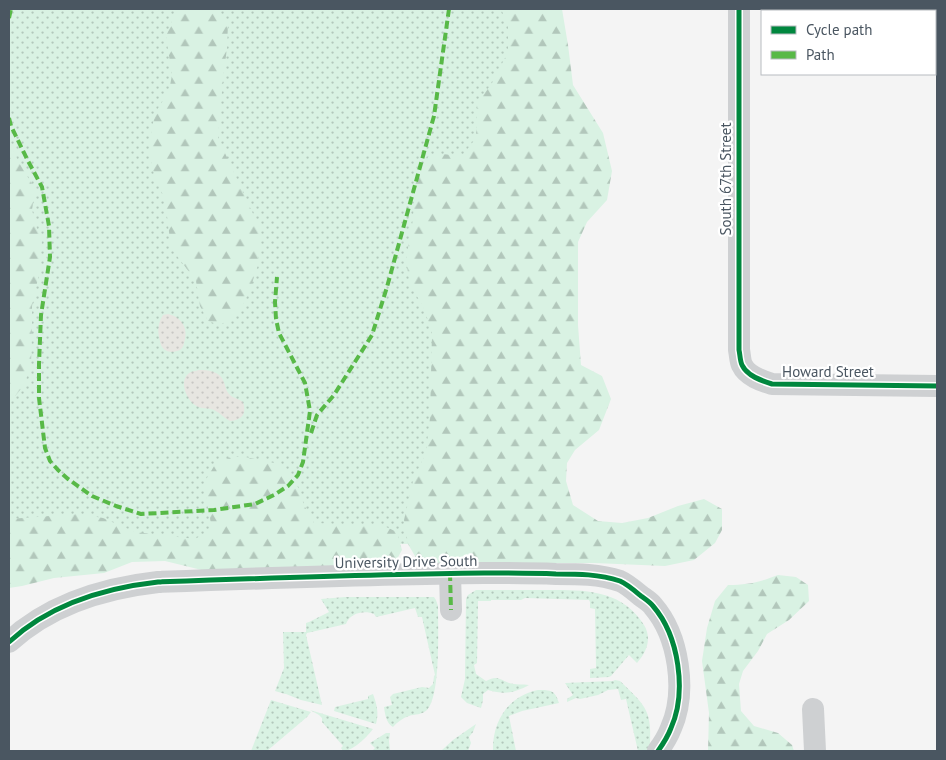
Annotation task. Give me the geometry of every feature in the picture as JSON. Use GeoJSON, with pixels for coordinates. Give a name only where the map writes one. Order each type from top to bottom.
{"type":"FeatureCollection","features":[{"type":"Feature","properties":{"kind":"street","name":"South 67th Street"},"geometry":{"type":"LineString","coordinates":[[739,9],[739,350]]}},
{"type":"Feature","properties":{"kind":"street","name":"Howard Street"},"geometry":{"type":"LineString","coordinates":[[739,350],[742,366],[759,380],[772,384],[937,386]]}},
{"type":"Feature","properties":{"kind":"street","name":"University Drive South"},"geometry":{"type":"LineString","coordinates":[[9,642],[42,618],[68,604],[132,585],[368,575],[535,573],[585,574],[604,577],[622,582],[652,605],[665,622],[673,640],[677,656],[679,681],[677,707],[672,727],[658,751]]}},
{"type":"Feature","properties":{"kind":"street"},"geometry":{"type":"LineString","coordinates":[[450,574],[451,610]]}},
{"type":"Feature","properties":{"kind":"street"},"geometry":{"type":"LineString","coordinates":[[813,708],[815,751]]}},
{"type":"Feature","properties":{"kind":"green space"},"geometry":{"type":"Polygon","coordinates":[[[9,9],[550,9],[547,545],[9,541],[9,9]]]}},
{"type":"Feature","properties":{"kind":"green space"},"geometry":{"type":"Polygon","coordinates":[[[180,9],[218,9],[228,23],[218,138],[261,231],[258,265],[250,289],[239,314],[220,325],[208,321],[200,306],[196,281],[171,248],[165,200],[154,174],[149,153],[152,126],[157,110],[169,91],[172,75],[166,36],[173,18],[180,9]]]}},
{"type":"Feature","properties":{"kind":"green space"},"geometry":{"type":"Polygon","coordinates":[[[501,9],[562,9],[573,85],[603,133],[612,171],[607,200],[587,222],[578,242],[578,325],[581,365],[602,376],[611,399],[599,430],[575,450],[567,463],[566,481],[573,505],[598,521],[622,523],[648,518],[678,506],[704,499],[722,509],[722,530],[715,543],[694,560],[665,566],[594,563],[419,563],[408,544],[404,520],[413,481],[426,452],[430,418],[432,332],[423,306],[410,285],[406,260],[413,219],[415,185],[428,157],[442,154],[462,156],[476,138],[477,104],[492,83],[508,52],[508,25],[501,9]]]}},
{"type":"Feature","properties":{"kind":"green space"},"geometry":{"type":"Polygon","coordinates":[[[9,140],[18,161],[35,189],[32,210],[42,239],[39,274],[32,306],[31,365],[24,385],[9,404],[9,140]]]}},
{"type":"Feature","properties":{"kind":"green space"},"geometry":{"type":"Polygon","coordinates":[[[231,457],[245,457],[284,465],[299,489],[304,505],[314,523],[384,526],[397,532],[402,550],[397,559],[374,566],[214,573],[165,561],[132,562],[104,573],[54,578],[9,588],[9,519],[79,514],[103,518],[135,532],[195,539],[212,529],[205,481],[216,463],[231,457]]]}},
{"type":"Feature","properties":{"kind":"green space"},"geometry":{"type":"Polygon","coordinates":[[[778,575],[796,577],[808,585],[809,601],[789,620],[767,634],[758,651],[743,671],[739,684],[741,711],[754,726],[778,733],[792,745],[794,751],[708,751],[709,713],[702,661],[707,628],[715,601],[728,585],[754,583],[778,575]]]}},
{"type":"Feature","properties":{"kind":"green space"},"geometry":{"type":"Polygon","coordinates":[[[476,590],[570,590],[598,593],[611,597],[635,613],[644,625],[648,635],[646,650],[637,663],[629,655],[609,677],[590,678],[590,669],[596,668],[595,609],[590,608],[589,600],[525,598],[521,600],[478,601],[477,663],[474,665],[476,674],[486,681],[495,678],[511,684],[529,685],[509,692],[488,690],[483,694],[481,708],[467,703],[461,697],[465,679],[466,599],[468,595],[476,590]]]}},
{"type":"Feature","properties":{"kind":"green space"},"geometry":{"type":"Polygon","coordinates":[[[345,597],[434,597],[438,606],[437,676],[435,691],[425,712],[411,715],[393,727],[387,721],[384,707],[392,705],[390,697],[393,694],[422,687],[429,688],[433,684],[435,675],[422,617],[418,617],[415,608],[376,617],[370,613],[358,613],[351,617],[346,624],[307,633],[322,705],[275,691],[284,668],[283,632],[306,632],[306,623],[329,612],[321,599],[345,597]]]}},
{"type":"Feature","properties":{"kind":"green space"},"geometry":{"type":"Polygon","coordinates":[[[620,681],[635,695],[647,714],[651,744],[646,751],[638,751],[626,699],[621,700],[618,689],[608,690],[598,695],[580,699],[576,698],[567,702],[567,699],[573,695],[565,683],[620,681]]]}},
{"type":"Feature","properties":{"kind":"green space"},"geometry":{"type":"Polygon","coordinates":[[[538,690],[554,693],[559,703],[522,711],[509,716],[516,751],[493,751],[495,730],[504,712],[518,698],[538,690]]]}},
{"type":"Feature","properties":{"kind":"green space"},"geometry":{"type":"Polygon","coordinates":[[[373,694],[377,709],[376,724],[334,711],[335,707],[368,699],[368,696],[373,694]]]}},
{"type":"Feature","properties":{"kind":"green space"},"geometry":{"type":"Polygon","coordinates":[[[271,700],[311,712],[267,751],[251,751],[271,700]]]}},
{"type":"Feature","properties":{"kind":"green space"},"geometry":{"type":"Polygon","coordinates":[[[310,710],[373,729],[355,746],[343,751],[341,748],[343,746],[322,722],[322,718],[310,710]]]}},
{"type":"Feature","properties":{"kind":"green space"},"geometry":{"type":"Polygon","coordinates":[[[476,724],[469,737],[471,743],[468,751],[442,750],[453,740],[476,724]]]}},
{"type":"Feature","properties":{"kind":"green space"},"geometry":{"type":"Polygon","coordinates":[[[386,733],[390,733],[390,751],[372,751],[375,748],[370,743],[386,733]]]}},
{"type":"Feature","properties":{"kind":"sand"},"geometry":{"type":"Polygon","coordinates":[[[168,314],[181,321],[186,333],[182,348],[173,352],[162,348],[158,334],[161,318],[163,315],[168,314]]]}},
{"type":"Feature","properties":{"kind":"sand"},"geometry":{"type":"Polygon","coordinates":[[[199,370],[219,375],[230,395],[243,402],[244,413],[240,418],[230,421],[214,410],[197,407],[192,403],[185,391],[185,377],[189,373],[199,370]]]}},
{"type":"Feature","properties":{"kind":"marked path"},"geometry":{"type":"LineString","coordinates":[[9,18],[11,9]]}},
{"type":"Feature","properties":{"kind":"marked path"},"geometry":{"type":"LineString","coordinates":[[311,433],[317,415],[334,395],[372,335],[434,116],[449,9]]}},
{"type":"Feature","properties":{"kind":"marked path"},"geometry":{"type":"LineString","coordinates":[[9,118],[11,126],[42,187],[49,226],[50,257],[41,315],[39,364],[39,398],[45,448],[50,461],[58,470],[92,496],[141,514],[214,510],[255,504],[288,486],[298,475],[303,462],[310,411],[305,383],[279,333],[275,302],[277,277]]}},
{"type":"Feature","properties":{"kind":"marked path"},"geometry":{"type":"LineString","coordinates":[[450,573],[451,610]]}},
{"type":"Feature","properties":{"kind":"cycle path"},"geometry":{"type":"LineString","coordinates":[[739,9],[739,350],[744,369],[759,380],[772,384],[937,386]]}},
{"type":"Feature","properties":{"kind":"cycle path"},"geometry":{"type":"LineString","coordinates":[[9,642],[42,618],[78,600],[118,589],[158,582],[484,573],[580,574],[604,577],[623,582],[652,605],[662,618],[674,648],[678,665],[679,698],[671,728],[658,751]]}}]}
